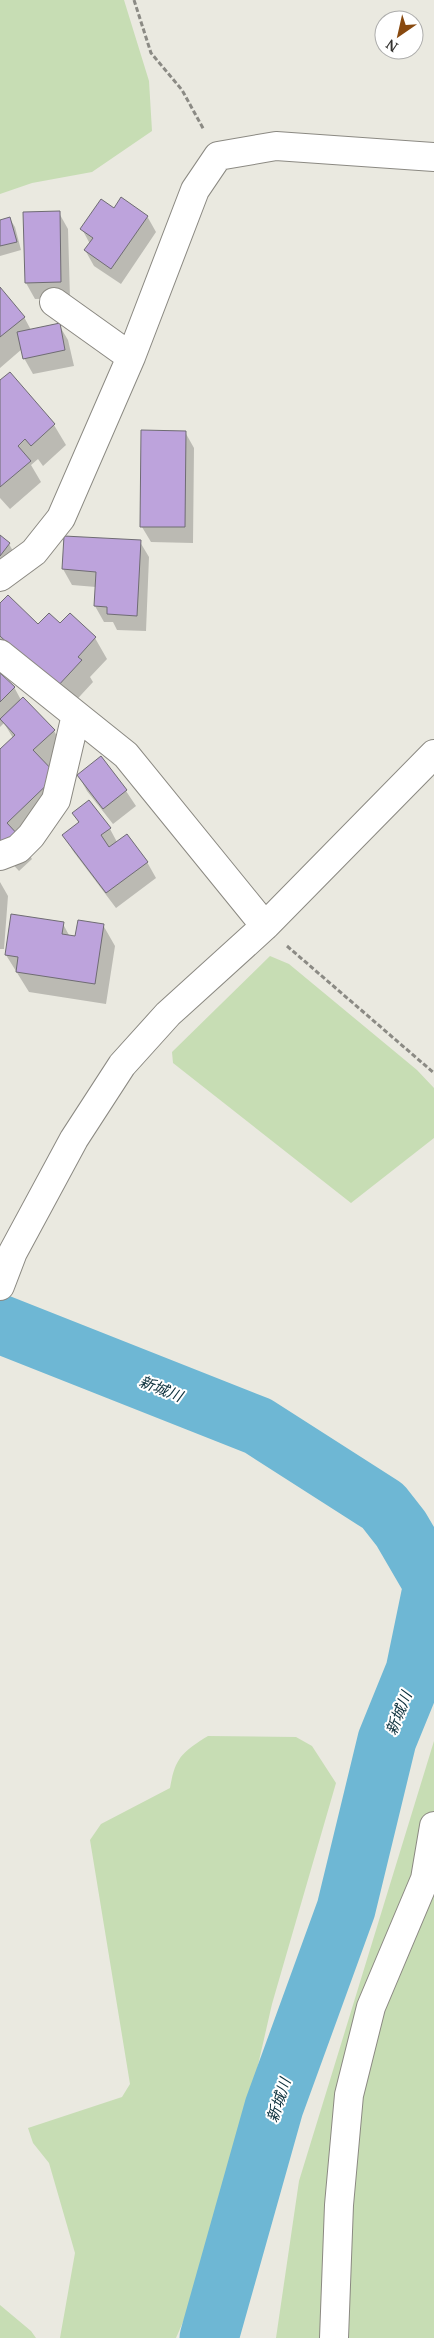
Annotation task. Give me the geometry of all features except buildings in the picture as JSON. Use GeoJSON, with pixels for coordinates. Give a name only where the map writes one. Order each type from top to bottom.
{"type":"FeatureCollection","features":[{"type":"Feature","properties":{"kind":"street"},"geometry":{"type":"LineString","coordinates":[[0,578],[34,552],[61,518],[130,356],[195,190],[218,156],[276,146],[434,157]]}},
{"type":"Feature","properties":{"kind":"street"},"geometry":{"type":"LineString","coordinates":[[54,302],[130,356]]}},
{"type":"Feature","properties":{"kind":"street"},"geometry":{"type":"LineString","coordinates":[[0,654],[126,755],[265,926]]}},
{"type":"Feature","properties":{"kind":"street"},"geometry":{"type":"LineString","coordinates":[[0,856],[6,856],[18,850],[56,800],[76,715]]}},
{"type":"Feature","properties":{"kind":"street"},"geometry":{"type":"LineString","coordinates":[[0,1286],[13,1252],[74,1139],[122,1065],[168,1014],[265,926],[434,754]]}},
{"type":"Feature","properties":{"kind":"street"},"geometry":{"type":"LineString","coordinates":[[334,2338],[339,2206],[349,2095],[371,2007],[425,1879],[434,1826]]}},
{"type":"Feature","properties":{"kind":"path"},"geometry":{"type":"LineString","coordinates":[[134,0],[151,53],[182,90],[218,156]]}},
{"type":"Feature","properties":{"kind":"path"},"geometry":{"type":"LineString","coordinates":[[265,926],[434,1073]]}},
{"type":"Feature","properties":{"kind":"green space"},"geometry":{"type":"Polygon","coordinates":[[[0,0],[124,0],[149,81],[152,131],[92,172],[32,183],[0,194],[0,0]]]}},
{"type":"Feature","properties":{"kind":"green space"},"geometry":{"type":"Polygon","coordinates":[[[270,956],[289,964],[417,1070],[434,1088],[434,1138],[351,1203],[173,1063],[172,1052],[270,956]]]}},
{"type":"Feature","properties":{"kind":"green space"},"geometry":{"type":"Polygon","coordinates":[[[208,1736],[296,1737],[312,1746],[336,1783],[272,2004],[242,2135],[200,2283],[176,2338],[60,2338],[75,2253],[49,2163],[33,2143],[28,2128],[122,2097],[130,2084],[90,1840],[101,1824],[170,1788],[174,1769],[181,1757],[208,1736]]]}},
{"type":"Feature","properties":{"kind":"green space"},"geometry":{"type":"Polygon","coordinates":[[[434,1741],[434,2338],[276,2338],[299,2181],[434,1741]]]}},
{"type":"Feature","properties":{"kind":"green space"},"geometry":{"type":"Polygon","coordinates":[[[0,2305],[31,2331],[36,2338],[0,2338],[0,2305]]]}},
{"type":"Feature","properties":{"kind":"waterway","name":"新城川"},"geometry":{"type":"LineString","coordinates":[[0,1324],[258,1426],[383,1506],[401,1529],[433,1584],[415,1671],[387,1740],[346,1909],[274,2107],[209,2338]]}}]}
